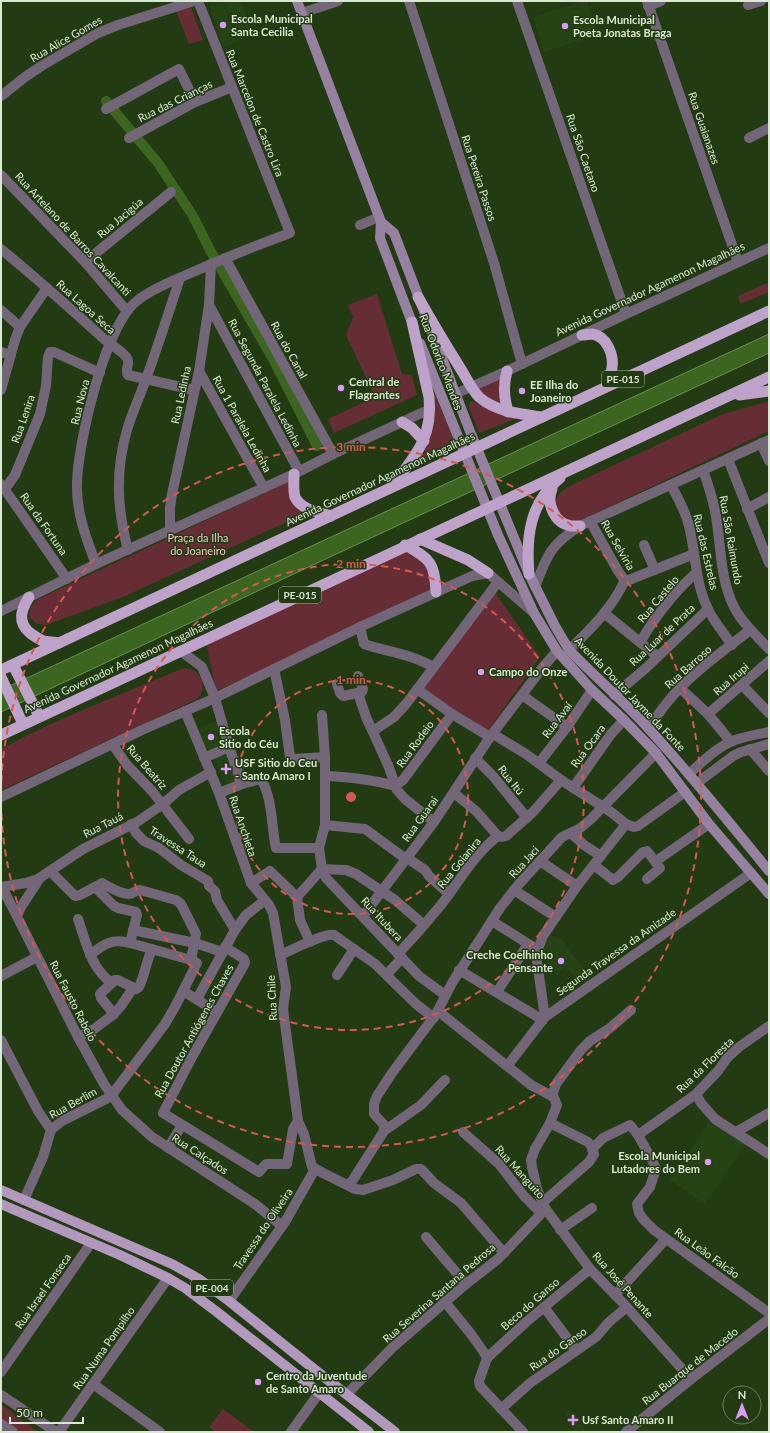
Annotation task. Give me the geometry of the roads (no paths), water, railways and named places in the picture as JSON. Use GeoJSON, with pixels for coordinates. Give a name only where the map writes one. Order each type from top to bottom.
{"type":"FeatureCollection","features":[{"type":"Feature","properties":{"kind":"highway"},"geometry":{"type":"LineString","coordinates":[[418,297],[447,348],[479,396],[508,412],[543,417]]}},
{"type":"Feature","properties":{"kind":"highway","name":"Avenida Governador Agamenon Magalhães"},"geometry":{"type":"LineString","coordinates":[[1,670],[769,310]]}},
{"type":"Feature","properties":{"kind":"highway"},"geometry":{"type":"LineString","coordinates":[[392,487],[416,455],[424,441],[428,427],[430,409],[427,381],[412,322]]}},
{"type":"Feature","properties":{"kind":"highway","name":"PE-015"},"geometry":{"type":"LineString","coordinates":[[582,335],[592,334],[602,339],[609,347],[612,355],[612,367],[607,386]]}},
{"type":"Feature","properties":{"kind":"highway"},"geometry":{"type":"LineString","coordinates":[[507,371],[503,389],[508,412]]}},
{"type":"Feature","properties":{"kind":"highway","name":"Avenida Governador Agamenon Magalhães"},"geometry":{"type":"LineString","coordinates":[[1,735],[769,377]]}},
{"type":"Feature","properties":{"kind":"highway"},"geometry":{"type":"LineString","coordinates":[[726,397],[769,391]]}},
{"type":"Feature","properties":{"kind":"highway"},"geometry":{"type":"LineString","coordinates":[[402,422],[412,428],[424,441]]}},
{"type":"Feature","properties":{"kind":"highway"},"geometry":{"type":"LineString","coordinates":[[529,574],[528,543],[530,526],[534,513],[544,495],[556,481],[578,466]]}},
{"type":"Feature","properties":{"kind":"highway"},"geometry":{"type":"LineString","coordinates":[[296,473],[295,496],[306,508],[331,516]]}},
{"type":"Feature","properties":{"kind":"highway"},"geometry":{"type":"LineString","coordinates":[[556,481],[549,501],[554,515],[561,522],[570,526],[585,524]]}},
{"type":"Feature","properties":{"kind":"highway"},"geometry":{"type":"LineString","coordinates":[[420,539],[468,560],[488,574]]}},
{"type":"Feature","properties":{"kind":"highway"},"geometry":{"type":"LineString","coordinates":[[406,545],[429,560],[433,566],[436,592]]}},
{"type":"Feature","properties":{"kind":"highway"},"geometry":{"type":"LineString","coordinates":[[30,597],[21,613],[23,625],[33,635],[43,641],[60,643]]}},
{"type":"Feature","properties":{"kind":"highway"},"geometry":{"type":"LineString","coordinates":[[13,665],[39,716]]}},
{"type":"Feature","properties":{"kind":"highway"},"geometry":{"type":"LineString","coordinates":[[3,681],[23,724]]}},
{"type":"Feature","properties":{"kind":"main road","name":"Rua Odorico Mendes"},"geometry":{"type":"LineString","coordinates":[[297,1],[380,220],[380,238],[487,509]]}},
{"type":"Feature","properties":{"kind":"main road","name":"Rua Odorico Mendes"},"geometry":{"type":"LineString","coordinates":[[380,220],[394,233],[476,448]]}},
{"type":"Feature","properties":{"kind":"main road","name":"Avenida Doutor Jayme da Fonte"},"geometry":{"type":"LineString","coordinates":[[476,448],[529,574],[555,626],[569,650],[648,728],[697,783],[769,871]]}},
{"type":"Feature","properties":{"kind":"main road","name":"Avenida Doutor Jayme da Fonte"},"geometry":{"type":"LineString","coordinates":[[487,509],[534,613],[557,650],[592,690],[656,753],[702,816],[769,894]]}},
{"type":"Feature","properties":{"kind":"main road"},"geometry":{"type":"LineString","coordinates":[[702,816],[709,811],[715,813],[769,876]]}},
{"type":"Feature","properties":{"kind":"main road","name":"PE-004"},"geometry":{"type":"LineString","coordinates":[[1,1190],[172,1264],[199,1279],[395,1432]]}},
{"type":"Feature","properties":{"kind":"main road","name":"PE-004"},"geometry":{"type":"LineString","coordinates":[[2,1207],[91,1243],[168,1278],[185,1288],[369,1432]]}},
{"type":"Feature","properties":{"kind":"street","name":"Rua Alice Gomes"},"geometry":{"type":"LineString","coordinates":[[1,96],[25,77],[98,33],[118,25],[194,1]]}},
{"type":"Feature","properties":{"kind":"street","name":"Rua Marcelon de Castro Lira"},"geometry":{"type":"LineString","coordinates":[[198,1],[290,233]]}},
{"type":"Feature","properties":{"kind":"street"},"geometry":{"type":"LineString","coordinates":[[302,13],[338,1]]}},
{"type":"Feature","properties":{"kind":"street","name":"Rua Pereira Passos"},"geometry":{"type":"LineString","coordinates":[[409,1],[494,264],[522,364]]}},
{"type":"Feature","properties":{"kind":"street","name":"Rua São Caetano"},"geometry":{"type":"LineString","coordinates":[[517,1],[626,314]]}},
{"type":"Feature","properties":{"kind":"street"},"geometry":{"type":"LineString","coordinates":[[648,3],[662,1]]}},
{"type":"Feature","properties":{"kind":"street"},"geometry":{"type":"LineString","coordinates":[[748,5],[761,1]]}},
{"type":"Feature","properties":{"kind":"street","name":"Rua Guaianazes"},"geometry":{"type":"LineString","coordinates":[[648,3],[738,262]]}},
{"type":"Feature","properties":{"kind":"street"},"geometry":{"type":"LineString","coordinates":[[107,109],[179,69],[195,102]]}},
{"type":"Feature","properties":{"kind":"street","name":"Rua das Crianças"},"geometry":{"type":"LineString","coordinates":[[129,138],[195,102],[232,87]]}},
{"type":"Feature","properties":{"kind":"street"},"geometry":{"type":"LineString","coordinates":[[749,138],[769,128]]}},
{"type":"Feature","properties":{"kind":"street","name":"Rua Artelano de Barros Cavalcanti"},"geometry":{"type":"LineString","coordinates":[[1,175],[85,262],[126,310]]}},
{"type":"Feature","properties":{"kind":"street","name":"Rua Jacigúa"},"geometry":{"type":"LineString","coordinates":[[85,262],[171,192]]}},
{"type":"Feature","properties":{"kind":"street"},"geometry":{"type":"LineString","coordinates":[[360,225],[380,220]]}},
{"type":"Feature","properties":{"kind":"street","name":"Rua Nova"},"geometry":{"type":"LineString","coordinates":[[96,564],[84,535],[79,510],[77,483],[82,441],[96,383],[110,344],[126,310],[137,300],[150,292],[219,261],[290,233]]}},
{"type":"Feature","properties":{"kind":"street","name":"Avenida Governador Agamenon Magalhães"},"geometry":{"type":"LineString","coordinates":[[455,394],[769,248]]}},
{"type":"Feature","properties":{"kind":"street","name":"Rua Lagoa Seca"},"geometry":{"type":"LineString","coordinates":[[1,249],[48,288],[110,344],[126,356],[128,361],[126,370],[128,375],[146,379]]}},
{"type":"Feature","properties":{"kind":"street","name":"Rua Ledinha"},"geometry":{"type":"LineString","coordinates":[[170,530],[170,508],[172,494],[199,371],[209,305],[219,261]]}},
{"type":"Feature","properties":{"kind":"street","name":"Rua do Canal"},"geometry":{"type":"LineString","coordinates":[[219,261],[332,454]]}},
{"type":"Feature","properties":{"kind":"street"},"geometry":{"type":"LineString","coordinates":[[128,550],[122,527],[118,501],[122,449],[180,278]]}},
{"type":"Feature","properties":{"kind":"street"},"geometry":{"type":"LineString","coordinates":[[1,390],[6,353],[20,327],[48,288]]}},
{"type":"Feature","properties":{"kind":"street","name":"Rua Segunda Paralela Ledinha"},"geometry":{"type":"LineString","coordinates":[[209,305],[296,473]]}},
{"type":"Feature","properties":{"kind":"street"},"geometry":{"type":"LineString","coordinates":[[1,310],[20,327]]}},
{"type":"Feature","properties":{"kind":"street","name":"Rua Lenira"},"geometry":{"type":"LineString","coordinates":[[3,486],[14,475],[40,414],[46,386],[48,357],[50,352],[54,352],[100,373]]}},
{"type":"Feature","properties":{"kind":"street","name":"Rua 1 Paralela Ledinha"},"geometry":{"type":"LineString","coordinates":[[199,371],[264,488]]}},
{"type":"Feature","properties":{"kind":"street"},"geometry":{"type":"LineString","coordinates":[[146,379],[194,390]]}},
{"type":"Feature","properties":{"kind":"street"},"geometry":{"type":"LineString","coordinates":[[1,611],[96,564],[264,488],[332,454],[430,409]]}},
{"type":"Feature","properties":{"kind":"street"},"geometry":{"type":"LineString","coordinates":[[535,587],[546,558],[553,548],[565,536],[585,524],[765,442],[769,461]]}},
{"type":"Feature","properties":{"kind":"street"},"geometry":{"type":"LineString","coordinates":[[728,460],[769,563]]}},
{"type":"Feature","properties":{"kind":"street","name":"Rua São Raimundo"},"geometry":{"type":"LineString","coordinates":[[703,470],[717,521],[726,585],[734,607],[750,630],[769,649]]}},
{"type":"Feature","properties":{"kind":"street","name":"Rua das Estrelas"},"geometry":{"type":"LineString","coordinates":[[671,485],[689,525],[696,574],[708,609],[732,645]]}},
{"type":"Feature","properties":{"kind":"street","name":"Rua da Fortuna"},"geometry":{"type":"LineString","coordinates":[[3,486],[67,579]]}},
{"type":"Feature","properties":{"kind":"street"},"geometry":{"type":"LineString","coordinates":[[747,509],[769,497]]}},
{"type":"Feature","properties":{"kind":"street","name":"Rua Selviria"},"geometry":{"type":"LineString","coordinates":[[585,524],[625,581]]}},
{"type":"Feature","properties":{"kind":"street"},"geometry":{"type":"LineString","coordinates":[[644,545],[655,570]]}},
{"type":"Feature","properties":{"kind":"street"},"geometry":{"type":"LineString","coordinates":[[569,650],[604,613],[620,591],[625,581],[694,554]]}},
{"type":"Feature","properties":{"kind":"street"},"geometry":{"type":"LineString","coordinates":[[1,797],[184,711],[215,698],[360,627],[436,592],[472,576],[488,574]]}},
{"type":"Feature","properties":{"kind":"street","name":"Avenida Doutor Jayme da Fonte"},"geometry":{"type":"LineString","coordinates":[[488,574],[534,613]]}},
{"type":"Feature","properties":{"kind":"street","name":"Rua Castelo"},"geometry":{"type":"LineString","coordinates":[[641,641],[651,624],[696,574]]}},
{"type":"Feature","properties":{"kind":"street"},"geometry":{"type":"LineString","coordinates":[[373,732],[394,717],[408,701],[498,582]]}},
{"type":"Feature","properties":{"kind":"street","name":"Rua Luar de Prata"},"geometry":{"type":"LineString","coordinates":[[614,695],[646,668],[708,609]]}},
{"type":"Feature","properties":{"kind":"street"},"geometry":{"type":"LineString","coordinates":[[604,613],[641,641],[657,656]]}},
{"type":"Feature","properties":{"kind":"street"},"geometry":{"type":"LineString","coordinates":[[360,627],[364,644],[395,652],[433,667]]}},
{"type":"Feature","properties":{"kind":"street","name":"Rua Barroso"},"geometry":{"type":"LineString","coordinates":[[648,728],[680,688],[704,666],[750,630]]}},
{"type":"Feature","properties":{"kind":"street","name":"Rua Guarai"},"geometry":{"type":"LineString","coordinates":[[363,916],[434,822],[491,736],[557,650]]}},
{"type":"Feature","properties":{"kind":"street"},"geometry":{"type":"LineString","coordinates":[[181,651],[202,667],[215,698],[229,747],[242,784]]}},
{"type":"Feature","properties":{"kind":"street","name":"Rua Irupi"},"geometry":{"type":"LineString","coordinates":[[708,714],[769,661]]}},
{"type":"Feature","properties":{"kind":"street"},"geometry":{"type":"LineString","coordinates":[[274,669],[285,720],[288,755],[295,759],[325,757]]}},
{"type":"Feature","properties":{"kind":"street"},"geometry":{"type":"LineString","coordinates":[[337,684],[341,695],[346,696],[358,693],[363,690],[358,676]]}},
{"type":"Feature","properties":{"kind":"street"},"geometry":{"type":"LineString","coordinates":[[742,685],[769,713]]}},
{"type":"Feature","properties":{"kind":"street"},"geometry":{"type":"LineString","coordinates":[[680,688],[708,714],[731,742]]}},
{"type":"Feature","properties":{"kind":"street"},"geometry":{"type":"LineString","coordinates":[[417,689],[452,714],[539,763],[561,780],[603,806],[626,824],[634,827],[638,826],[685,792]]}},
{"type":"Feature","properties":{"kind":"street","name":"Rua Avaí"},"geometry":{"type":"LineString","coordinates":[[539,763],[567,727],[592,690]]}},
{"type":"Feature","properties":{"kind":"street"},"geometry":{"type":"LineString","coordinates":[[358,693],[366,717],[399,793],[434,822]]}},
{"type":"Feature","properties":{"kind":"street"},"geometry":{"type":"LineString","coordinates":[[402,693],[408,701]]}},
{"type":"Feature","properties":{"kind":"street"},"geometry":{"type":"LineString","coordinates":[[522,695],[567,727]]}},
{"type":"Feature","properties":{"kind":"street","name":"Rua Anchieta"},"geometry":{"type":"LineString","coordinates":[[184,711],[211,772],[251,882],[264,901]]}},
{"type":"Feature","properties":{"kind":"street","name":"Rua Rodeio"},"geometry":{"type":"LineString","coordinates":[[395,786],[403,780],[452,714]]}},
{"type":"Feature","properties":{"kind":"street"},"geometry":{"type":"LineString","coordinates":[[219,793],[242,784],[261,779],[269,803],[276,848],[319,848],[325,825],[325,757],[322,715]]}},
{"type":"Feature","properties":{"kind":"street","name":"Rua Ocara"},"geometry":{"type":"LineString","coordinates":[[573,788],[611,734],[624,720]]}},
{"type":"Feature","properties":{"kind":"street"},"geometry":{"type":"LineString","coordinates":[[689,774],[708,756],[731,742],[769,732]]}},
{"type":"Feature","properties":{"kind":"street"},"geometry":{"type":"LineString","coordinates":[[755,735],[754,748],[769,771]]}},
{"type":"Feature","properties":{"kind":"street"},"geometry":{"type":"LineString","coordinates":[[697,783],[733,756],[769,744]]}},
{"type":"Feature","properties":{"kind":"street","name":"Rua Beatriz"},"geometry":{"type":"LineString","coordinates":[[113,745],[127,766],[152,791],[189,838]]}},
{"type":"Feature","properties":{"kind":"street"},"geometry":{"type":"LineString","coordinates":[[204,758],[229,747]]}},
{"type":"Feature","properties":{"kind":"street","name":"Rua Jaci"},"geometry":{"type":"LineString","coordinates":[[384,1131],[384,1125],[374,1114],[374,1104],[377,1096],[392,1073],[436,1015],[445,995],[460,970],[514,890],[562,837],[590,820],[656,753]]}},
{"type":"Feature","properties":{"kind":"street","name":"Rua Itú"},"geometry":{"type":"LineString","coordinates":[[475,758],[493,776],[527,818]]}},
{"type":"Feature","properties":{"kind":"street","name":"Rua Tauá"},"geometry":{"type":"LineString","coordinates":[[2,887],[26,884],[46,874],[84,849],[142,819],[179,790],[211,772]]}},
{"type":"Feature","properties":{"kind":"street"},"geometry":{"type":"LineString","coordinates":[[325,776],[375,781],[395,786]]}},
{"type":"Feature","properties":{"kind":"street","name":"Rua Goianira"},"geometry":{"type":"LineString","coordinates":[[387,974],[478,855],[498,836],[506,836],[527,818],[561,780]]}},
{"type":"Feature","properties":{"kind":"street"},"geometry":{"type":"LineString","coordinates":[[454,793],[476,811],[498,836]]}},
{"type":"Feature","properties":{"kind":"street","name":"Travessa Taua"},"geometry":{"type":"LineString","coordinates":[[131,824],[136,833],[144,841],[159,848],[181,865],[207,880],[209,886],[215,891],[218,900],[234,930]]}},
{"type":"Feature","properties":{"kind":"street"},"geometry":{"type":"LineString","coordinates":[[544,1019],[537,966],[538,949],[543,936],[577,886],[626,824]]}},
{"type":"Feature","properties":{"kind":"street"},"geometry":{"type":"LineString","coordinates":[[656,861],[709,824]]}},
{"type":"Feature","properties":{"kind":"street"},"geometry":{"type":"LineString","coordinates":[[325,825],[365,830],[425,870],[429,876],[449,894]]}},
{"type":"Feature","properties":{"kind":"street"},"geometry":{"type":"LineString","coordinates":[[571,832],[584,845],[601,856]]}},
{"type":"Feature","properties":{"kind":"street","name":"Rua Itubera"},"geometry":{"type":"LineString","coordinates":[[319,848],[322,869],[326,878],[419,976],[445,995]]}},
{"type":"Feature","properties":{"kind":"street"},"geometry":{"type":"LineString","coordinates":[[594,865],[613,880],[618,877],[643,852],[648,851],[660,868],[647,879]]}},
{"type":"Feature","properties":{"kind":"street"},"geometry":{"type":"LineString","coordinates":[[540,861],[577,886]]}},
{"type":"Feature","properties":{"kind":"street"},"geometry":{"type":"LineString","coordinates":[[297,897],[322,869],[336,869],[352,872],[383,891],[424,925]]}},
{"type":"Feature","properties":{"kind":"street"},"geometry":{"type":"LineString","coordinates":[[251,882],[270,871],[297,897],[300,920],[310,942]]}},
{"type":"Feature","properties":{"kind":"street","name":"Segunda Travessa da Amizade"},"geometry":{"type":"LineString","coordinates":[[508,1065],[544,1019],[751,873]]}},
{"type":"Feature","properties":{"kind":"street"},"geometry":{"type":"LineString","coordinates":[[17,916],[21,906],[46,874],[75,896],[80,895],[101,883],[115,891],[128,894],[140,890],[176,900],[181,904],[196,932],[196,943],[191,960],[120,941],[108,943],[90,955]]}},
{"type":"Feature","properties":{"kind":"street","name":"Rua Fausto Rabelo"},"geometry":{"type":"LineString","coordinates":[[2,887],[78,1038],[111,1096]]}},
{"type":"Feature","properties":{"kind":"street"},"geometry":{"type":"LineString","coordinates":[[95,887],[114,906],[136,912],[138,915],[130,943]]}},
{"type":"Feature","properties":{"kind":"street"},"geometry":{"type":"LineString","coordinates":[[514,890],[556,917]]}},
{"type":"Feature","properties":{"kind":"street"},"geometry":{"type":"LineString","coordinates":[[197,999],[234,930],[246,915],[264,901]]}},
{"type":"Feature","properties":{"kind":"street","name":"Rua Chile"},"geometry":{"type":"LineString","coordinates":[[264,901],[273,913],[286,987],[283,1009],[298,1121]]}},
{"type":"Feature","properties":{"kind":"street"},"geometry":{"type":"LineString","coordinates":[[78,919],[90,955],[104,976],[112,983]]}},
{"type":"Feature","properties":{"kind":"street"},"geometry":{"type":"LineString","coordinates":[[492,921],[538,949]]}},
{"type":"Feature","properties":{"kind":"street"},"geometry":{"type":"LineString","coordinates":[[133,930],[224,950]]}},
{"type":"Feature","properties":{"kind":"street"},"geometry":{"type":"LineString","coordinates":[[280,955],[332,934],[371,960],[416,1004],[436,1015],[508,1065],[532,1085],[552,1096],[556,1105],[550,1123],[535,1148],[532,1160],[532,1167],[543,1208]]}},
{"type":"Feature","properties":{"kind":"street"},"geometry":{"type":"LineString","coordinates":[[497,992],[528,944]]}},
{"type":"Feature","properties":{"kind":"street"},"geometry":{"type":"LineString","coordinates":[[78,1038],[94,1029],[114,1014],[136,988],[144,976],[147,961],[152,949]]}},
{"type":"Feature","properties":{"kind":"street"},"geometry":{"type":"LineString","coordinates":[[336,975],[354,949]]}},
{"type":"Feature","properties":{"kind":"street","name":"Rua Doutor Antiógenes Chaves"},"geometry":{"type":"LineString","coordinates":[[224,950],[242,957],[245,962],[163,1112],[259,1172],[266,1164],[286,1164],[289,1156],[293,1129],[298,1121]]}},
{"type":"Feature","properties":{"kind":"street"},"geometry":{"type":"LineString","coordinates":[[1,976],[37,957]]}},
{"type":"Feature","properties":{"kind":"street","name":"Rua Berlim"},"geometry":{"type":"LineString","coordinates":[[24,1200],[43,1157],[50,1130],[62,1121],[111,1096],[158,1034],[176,1005],[197,965],[197,962],[191,960]]}},
{"type":"Feature","properties":{"kind":"street"},"geometry":{"type":"LineString","coordinates":[[460,970],[544,1019]]}},
{"type":"Feature","properties":{"kind":"street"},"geometry":{"type":"LineString","coordinates":[[114,1014],[100,996],[101,992],[117,979],[136,988]]}},
{"type":"Feature","properties":{"kind":"street"},"geometry":{"type":"LineString","coordinates":[[183,991],[217,1012]]}},
{"type":"Feature","properties":{"kind":"street"},"geometry":{"type":"LineString","coordinates":[[552,1096],[556,1084],[585,1045],[610,1028],[631,1010]]}},
{"type":"Feature","properties":{"kind":"street","name":"Rua da Floresta"},"geometry":{"type":"LineString","coordinates":[[638,1134],[696,1094],[735,1051],[769,1026]]}},
{"type":"Feature","properties":{"kind":"street"},"geometry":{"type":"LineString","coordinates":[[1,1040],[38,1111],[50,1130]]}},
{"type":"Feature","properties":{"kind":"street"},"geometry":{"type":"LineString","coordinates":[[349,1186],[384,1131],[421,1105],[445,1080]]}},
{"type":"Feature","properties":{"kind":"street"},"geometry":{"type":"LineString","coordinates":[[696,1094],[701,1103],[715,1119],[769,1154]]}},
{"type":"Feature","properties":{"kind":"street","name":"Rua Calçados"},"geometry":{"type":"LineString","coordinates":[[111,1096],[139,1128],[255,1204],[282,1226]]}},
{"type":"Feature","properties":{"kind":"street"},"geometry":{"type":"LineString","coordinates":[[736,1132],[769,1112]]}},
{"type":"Feature","properties":{"kind":"street"},"geometry":{"type":"LineString","coordinates":[[298,1121],[304,1134],[311,1164],[315,1170],[349,1186],[360,1190],[367,1190],[416,1169],[420,1169],[434,1183],[461,1203],[504,1253]]}},
{"type":"Feature","properties":{"kind":"street"},"geometry":{"type":"LineString","coordinates":[[550,1123],[588,1142],[592,1149]]}},
{"type":"Feature","properties":{"kind":"street"},"geometry":{"type":"LineString","coordinates":[[168,1148],[182,1125]]}},
{"type":"Feature","properties":{"kind":"street","name":"Rua Severina Santana Pedrosa"},"geometry":{"type":"LineString","coordinates":[[347,1394],[383,1357],[444,1302],[504,1253],[543,1208],[590,1162],[594,1154],[592,1149],[603,1138],[630,1125],[638,1134]]}},
{"type":"Feature","properties":{"kind":"street","name":"Rua Manguito"},"geometry":{"type":"LineString","coordinates":[[463,1132],[499,1164],[528,1200],[543,1208]]}},
{"type":"Feature","properties":{"kind":"street","name":"Rua Leão Falcão"},"geometry":{"type":"LineString","coordinates":[[638,1134],[656,1170],[650,1187],[638,1203],[637,1207],[643,1219],[648,1225],[666,1239],[769,1313]]}},
{"type":"Feature","properties":{"kind":"street"},"geometry":{"type":"LineString","coordinates":[[585,1141],[603,1138]]}},
{"type":"Feature","properties":{"kind":"street","name":"Travessa do Oliveira"},"geometry":{"type":"LineString","coordinates":[[229,1301],[282,1226],[315,1170]]}},
{"type":"Feature","properties":{"kind":"street","name":"Rua José Penante"},"geometry":{"type":"LineString","coordinates":[[543,1208],[590,1269],[627,1307],[691,1379]]}},
{"type":"Feature","properties":{"kind":"street"},"geometry":{"type":"LineString","coordinates":[[560,1230],[592,1208]]}},
{"type":"Feature","properties":{"kind":"street"},"geometry":{"type":"LineString","coordinates":[[426,1237],[466,1284]]}},
{"type":"Feature","properties":{"kind":"street"},"geometry":{"type":"LineString","coordinates":[[615,1295],[666,1239]]}},
{"type":"Feature","properties":{"kind":"street","name":"Rua Israel Fonseca"},"geometry":{"type":"LineString","coordinates":[[1,1372],[91,1243]]}},
{"type":"Feature","properties":{"kind":"street","name":"Beco do Ganso"},"geometry":{"type":"LineString","coordinates":[[487,1358],[544,1307],[590,1269]]}},
{"type":"Feature","properties":{"kind":"street","name":"Rua Numa Pompilho"},"geometry":{"type":"LineString","coordinates":[[60,1432],[168,1278]]}},
{"type":"Feature","properties":{"kind":"street"},"geometry":{"type":"LineString","coordinates":[[444,1302],[471,1334],[487,1358],[479,1380],[480,1385],[523,1432]]}},
{"type":"Feature","properties":{"kind":"street"},"geometry":{"type":"LineString","coordinates":[[544,1307],[576,1350]]}},
{"type":"Feature","properties":{"kind":"street","name":"Rua do Ganso"},"geometry":{"type":"LineString","coordinates":[[501,1409],[530,1383],[596,1337],[609,1322],[627,1307]]}},
{"type":"Feature","properties":{"kind":"street","name":"Rua Buarque de Macedo"},"geometry":{"type":"LineString","coordinates":[[626,1432],[691,1379],[769,1319]]}},
{"type":"Feature","properties":{"kind":"street"},"geometry":{"type":"LineString","coordinates":[[93,1384],[160,1432]]}},
{"type":"Feature","properties":{"kind":"street"},"geometry":{"type":"LineString","coordinates":[[291,1432],[319,1393]]}},
{"type":"Feature","properties":{"kind":"street"},"geometry":{"type":"LineString","coordinates":[[1,1395],[56,1432]]}},
{"type":"Feature","properties":{"kind":"street"},"geometry":{"type":"LineString","coordinates":[[1,1424],[13,1432]]}},
{"type":"Feature","properties":{"kind":"waterway"},"geometry":{"type":"LineString","coordinates":[[106,101],[158,163],[193,216],[210,250],[273,359],[317,446]]}},
{"type":"Feature","properties":{"kind":"place","name":"Escola Municipal Santa Cecilia"},"geometry":{"type":"Point","coordinates":[223,25]}},
{"type":"Feature","properties":{"kind":"place","name":"Escola Municipal Poeta Jonatas Braga"},"geometry":{"type":"Point","coordinates":[565,26]}},
{"type":"Feature","properties":{"kind":"place","name":"Central de Flagrantes"},"geometry":{"type":"Point","coordinates":[341,388]}},
{"type":"Feature","properties":{"kind":"place","name":"EE Ilha do Joaneiro"},"geometry":{"type":"Point","coordinates":[522,391]}},
{"type":"Feature","properties":{"kind":"place","name":"Campo do Onze"},"geometry":{"type":"Point","coordinates":[481,672]}},
{"type":"Feature","properties":{"kind":"place","name":"Escola Sitio do Céu"},"geometry":{"type":"Point","coordinates":[211,737]}},
{"type":"Feature","properties":{"kind":"place","name":"USF Sitio do Ceu - Santo Amaro I"},"geometry":{"type":"Point","coordinates":[226,769]}},
{"type":"Feature","properties":{"kind":"place","name":"Creche Coelhinho Pensante"},"geometry":{"type":"Point","coordinates":[561,961]}},
{"type":"Feature","properties":{"kind":"place","name":"Escola Municipal Lutadores do Bem"},"geometry":{"type":"Point","coordinates":[708,1162]}},
{"type":"Feature","properties":{"kind":"place","name":"Centro da Juventude de Santo Amaro"},"geometry":{"type":"Point","coordinates":[258,1382]}},
{"type":"Feature","properties":{"kind":"place","name":"Usf Santo Amaro II"},"geometry":{"type":"Point","coordinates":[573,1420]}},
{"type":"Feature","properties":{"kind":"park label","name":"Praça da Ilha do Joaneiro"},"geometry":{"type":"Point","coordinates":[198,544]}}]}
